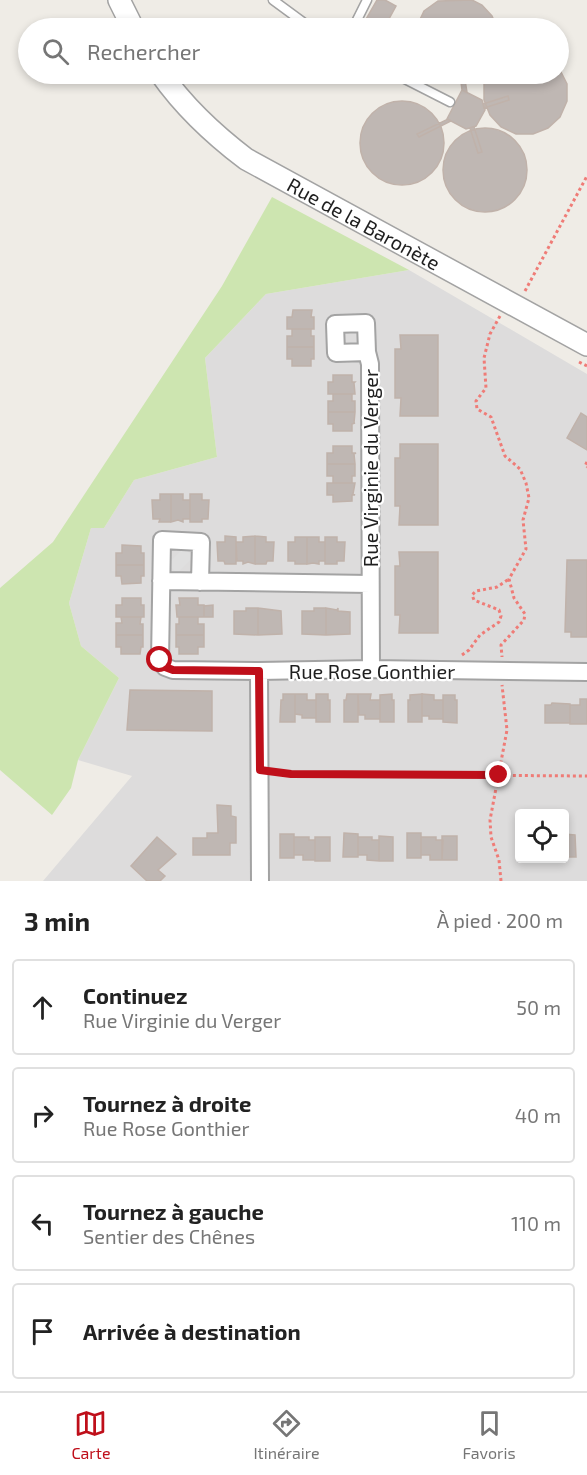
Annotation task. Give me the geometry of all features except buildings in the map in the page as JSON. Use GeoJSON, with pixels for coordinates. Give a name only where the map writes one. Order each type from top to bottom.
{"type":"FeatureCollection","features":[{"type":"Feature","properties":{"kind":"street"},"geometry":{"type":"LineString","coordinates":[[119,0],[128,18]]}},
{"type":"Feature","properties":{"kind":"street","name":"Rue de la Baronète"},"geometry":{"type":"LineString","coordinates":[[169,84],[203,124],[246,159],[587,345]]}},
{"type":"Feature","properties":{"kind":"street","name":"Rue Virginie du Verger"},"geometry":{"type":"LineString","coordinates":[[367,352],[370,364],[371,669]]}},
{"type":"Feature","properties":{"kind":"street"},"geometry":{"type":"LineString","coordinates":[[200,582],[201,542],[162,540],[160,660],[165,667],[173,670],[259,671],[260,881]]}},
{"type":"Feature","properties":{"kind":"street","name":"Rue Virginie du Verger"},"geometry":{"type":"LineString","coordinates":[[161,581],[370,584]]}},
{"type":"Feature","properties":{"kind":"street","name":"Rue Rose Gonthier"},"geometry":{"type":"LineString","coordinates":[[259,671],[371,669],[587,672]]}},
{"type":"Feature","properties":{"kind":"lane"},"geometry":{"type":"LineString","coordinates":[[273,0],[297,18]]}},
{"type":"Feature","properties":{"kind":"lane"},"geometry":{"type":"LineString","coordinates":[[358,18],[367,0]]}},
{"type":"Feature","properties":{"kind":"lane"},"geometry":{"type":"LineString","coordinates":[[415,84],[450,102]]}},
{"type":"Feature","properties":{"kind":"path"},"geometry":{"type":"LineString","coordinates":[[452,671],[453,659],[469,650],[480,635],[499,622],[501,616],[499,610],[474,600],[472,595],[476,591],[497,587],[509,579],[526,549],[523,520],[529,498],[526,483],[520,469],[505,456],[491,417],[477,410],[477,401],[486,388],[484,358],[490,334],[512,303],[587,176]]}},
{"type":"Feature","properties":{"kind":"path"},"geometry":{"type":"LineString","coordinates":[[587,462],[585,466],[587,467]]}},
{"type":"Feature","properties":{"kind":"path"},"geometry":{"type":"LineString","coordinates":[[501,881],[499,860],[491,837],[490,820],[507,730],[506,708],[502,691],[501,645],[524,620],[525,614],[514,598],[509,579]]}},
{"type":"Feature","properties":{"kind":"path"},"geometry":{"type":"LineString","coordinates":[[260,770],[291,774],[587,776]]}},
{"type":"Feature","properties":{"kind":"shaded area"},"geometry":{"type":"Polygon","coordinates":[[[409,270],[587,374],[587,881],[43,881],[132,776],[78,760],[119,678],[81,646],[69,603],[91,528],[104,528],[134,480],[217,457],[205,358],[266,294],[409,270]]]}},
{"type":"Feature","properties":{"kind":"shaded area"},"geometry":{"type":"Polygon","coordinates":[[[184,548],[193,557],[177,573],[168,564],[184,548]]]}},
{"type":"Feature","properties":{"kind":"green space"},"geometry":{"type":"Polygon","coordinates":[[[272,197],[409,270],[266,294],[205,358],[217,457],[134,480],[104,528],[91,528],[69,603],[81,646],[119,678],[78,760],[71,788],[52,815],[0,770],[0,588],[53,542],[222,286],[272,197]]]}},
{"type":"Feature","properties":{"kind":"route"},"geometry":{"type":"LineString","coordinates":[[160,660],[165,667],[173,670],[259,671],[260,770],[291,774],[499,775]]}}]}
